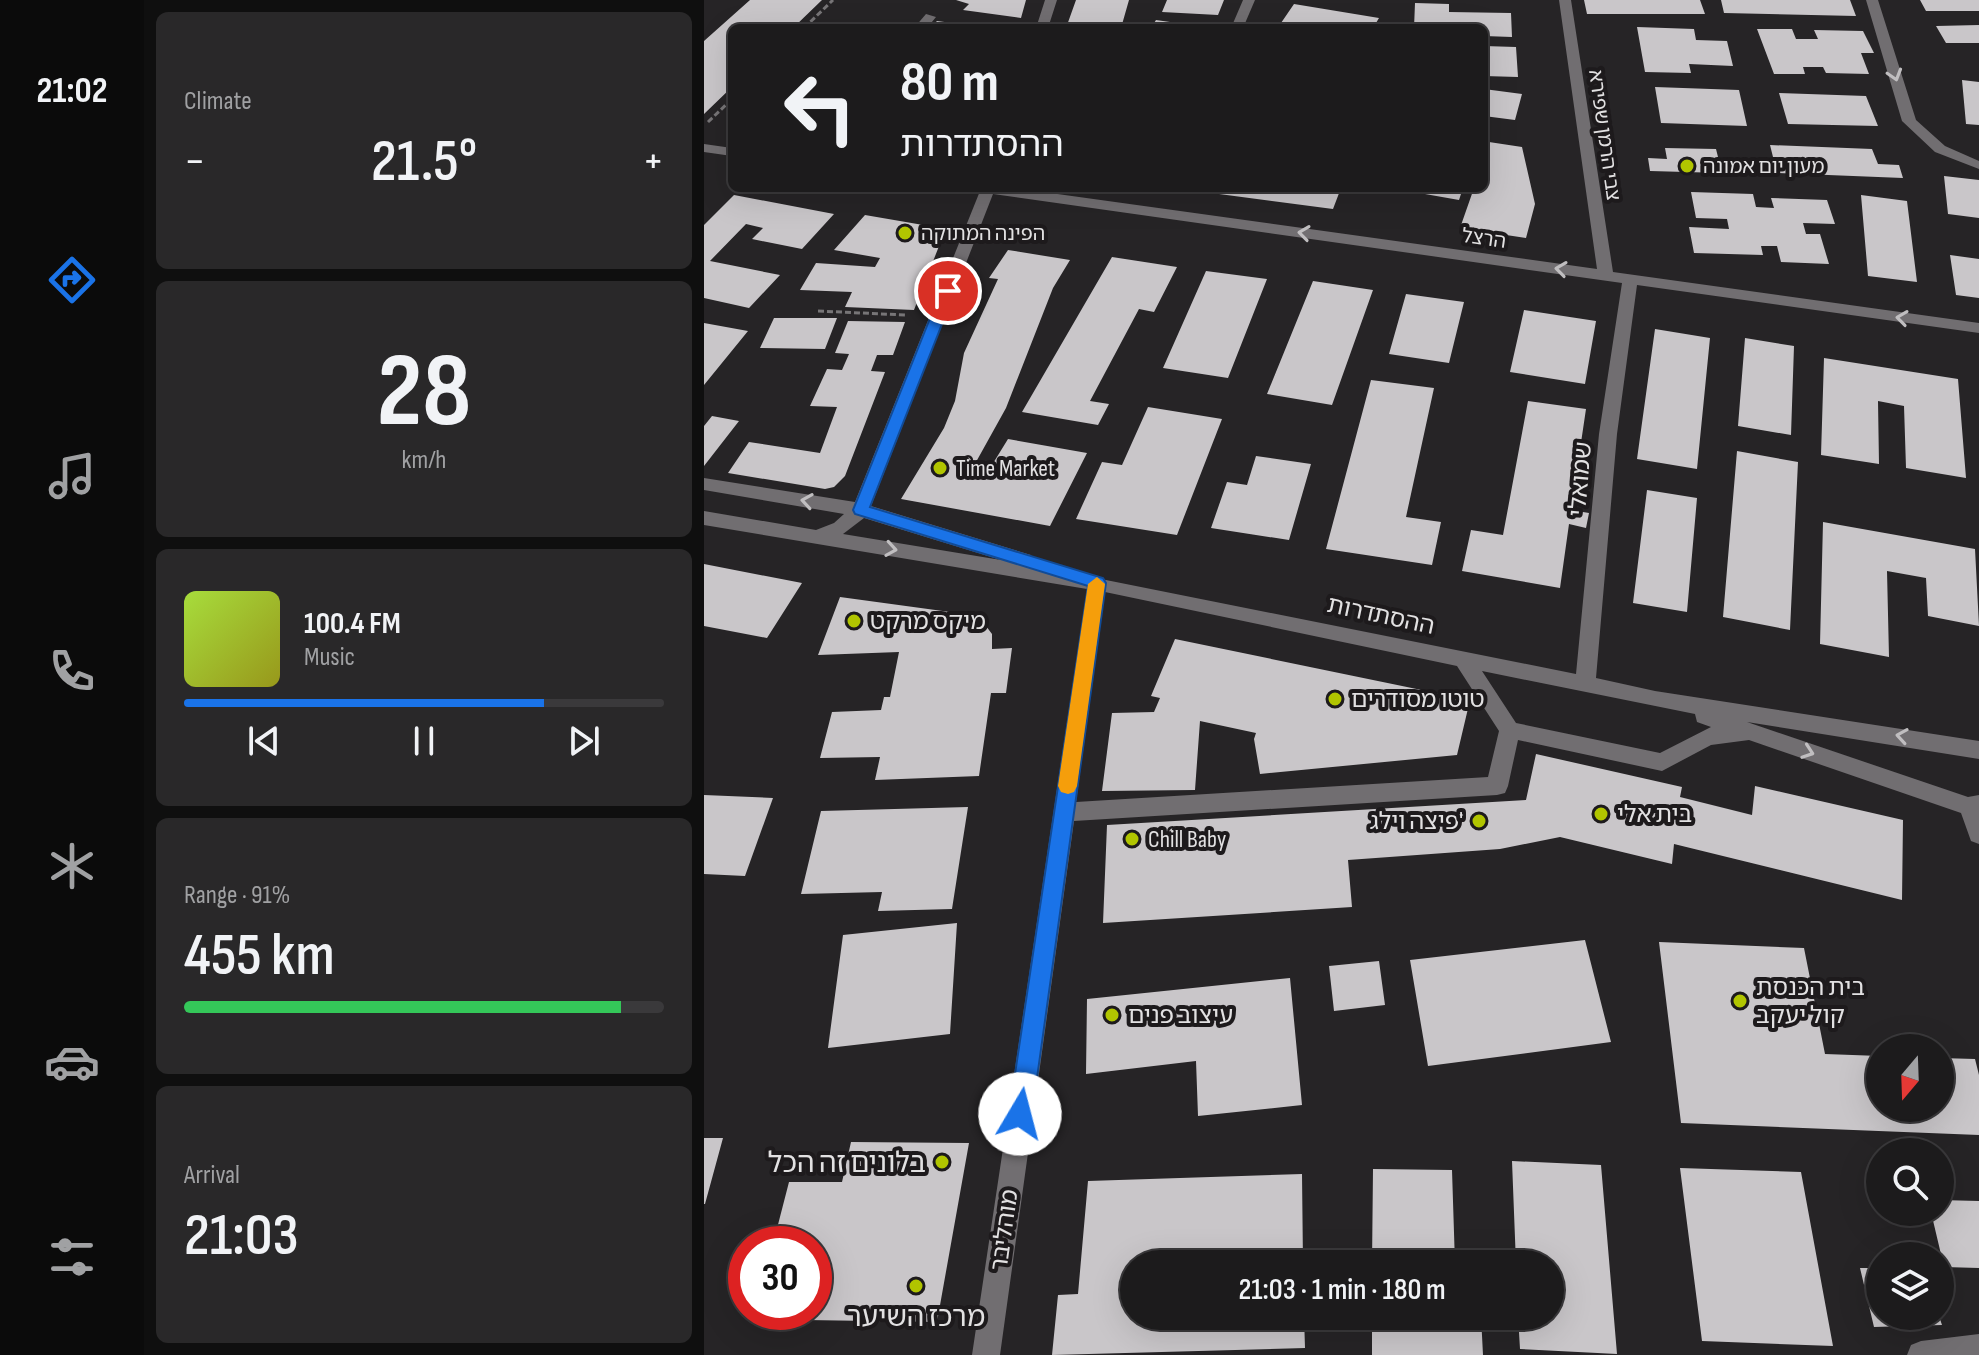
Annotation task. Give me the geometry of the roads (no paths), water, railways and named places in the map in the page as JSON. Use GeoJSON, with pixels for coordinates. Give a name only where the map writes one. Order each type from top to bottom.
{"type":"FeatureCollection","features":[{"type":"Feature","properties":{"kind":"street"},"geometry":{"type":"LineString","coordinates":[[1043,24],[1051,0]]}},
{"type":"Feature","properties":{"kind":"street"},"geometry":{"type":"LineString","coordinates":[[1239,24],[1249,0]]}},
{"type":"Feature","properties":{"kind":"street","name":"צבי הרמן שפירא"},"geometry":{"type":"LineString","coordinates":[[1565,0],[1606,276]]}},
{"type":"Feature","properties":{"kind":"street"},"geometry":{"type":"LineString","coordinates":[[1872,0],[1909,121],[1921,138],[1959,160],[1979,165]]}},
{"type":"Feature","properties":{"kind":"street"},"geometry":{"type":"LineString","coordinates":[[924,24],[930,17]]}},
{"type":"Feature","properties":{"kind":"street"},"geometry":{"type":"LineString","coordinates":[[704,148],[728,151]]}},
{"type":"Feature","properties":{"kind":"street"},"geometry":{"type":"LineString","coordinates":[[816,537],[840,528],[861,510],[984,192]]}},
{"type":"Feature","properties":{"kind":"street","name":"הרצל"},"geometry":{"type":"LineString","coordinates":[[1014,192],[1979,328]]}},
{"type":"Feature","properties":{"kind":"street","name":"שמואלי"},"geometry":{"type":"LineString","coordinates":[[1585,684],[1608,434],[1630,279]]}},
{"type":"Feature","properties":{"kind":"street","name":"ההסתדרות"},"geometry":{"type":"LineString","coordinates":[[704,484],[861,510],[1097,583]]}},
{"type":"Feature","properties":{"kind":"street","name":"ההסתדרות"},"geometry":{"type":"LineString","coordinates":[[704,518],[1097,583],[1655,699],[1979,750]]}},
{"type":"Feature","properties":{"kind":"street","name":"מוהליבר"},"geometry":{"type":"LineString","coordinates":[[986,1355],[1097,583]]}},
{"type":"Feature","properties":{"kind":"street"},"geometry":{"type":"LineString","coordinates":[[1463,659],[1510,730],[1662,762],[1708,736],[1754,733]]}},
{"type":"Feature","properties":{"kind":"street","name":"ההסתדרות"},"geometry":{"type":"LineString","coordinates":[[1655,699],[1976,806]]}},
{"type":"Feature","properties":{"kind":"street"},"geometry":{"type":"LineString","coordinates":[[1064,812],[1497,786],[1510,730]]}},
{"type":"Feature","properties":{"kind":"street"},"geometry":{"type":"LineString","coordinates":[[1976,806],[1979,834]]}},
{"type":"Feature","properties":{"kind":"street"},"geometry":{"type":"LineString","coordinates":[[1921,1355],[1979,1348]]}},
{"type":"Feature","properties":{"kind":"place","name":"מעון יום אמונה"},"geometry":{"type":"Point","coordinates":[1687,166]}},
{"type":"Feature","properties":{"kind":"place","name":"הפינה המתוקה"},"geometry":{"type":"Point","coordinates":[905,233]}},
{"type":"Feature","properties":{"kind":"place","name":"Time Market"},"geometry":{"type":"Point","coordinates":[940,468]}},
{"type":"Feature","properties":{"kind":"place","name":"מיקס מרקט"},"geometry":{"type":"Point","coordinates":[854,621]}},
{"type":"Feature","properties":{"kind":"place","name":"טוטו מסודרים"},"geometry":{"type":"Point","coordinates":[1335,699]}},
{"type":"Feature","properties":{"kind":"place","name":"בית אלי"},"geometry":{"type":"Point","coordinates":[1601,814]}},
{"type":"Feature","properties":{"kind":"place","name":"פיצה וילג'"},"geometry":{"type":"Point","coordinates":[1479,821]}},
{"type":"Feature","properties":{"kind":"place","name":"Chill Baby"},"geometry":{"type":"Point","coordinates":[1132,839]}},
{"type":"Feature","properties":{"kind":"place","name":"בית הכנסת קול יעקב"},"geometry":{"type":"Point","coordinates":[1740,1001]}},
{"type":"Feature","properties":{"kind":"place","name":"עיצוב פנים"},"geometry":{"type":"Point","coordinates":[1112,1015]}},
{"type":"Feature","properties":{"kind":"place","name":"בלונים זה הכל"},"geometry":{"type":"Point","coordinates":[942,1162]}},
{"type":"Feature","properties":{"kind":"place","name":"מרכז השיער"},"geometry":{"type":"Point","coordinates":[916,1286]}}]}
